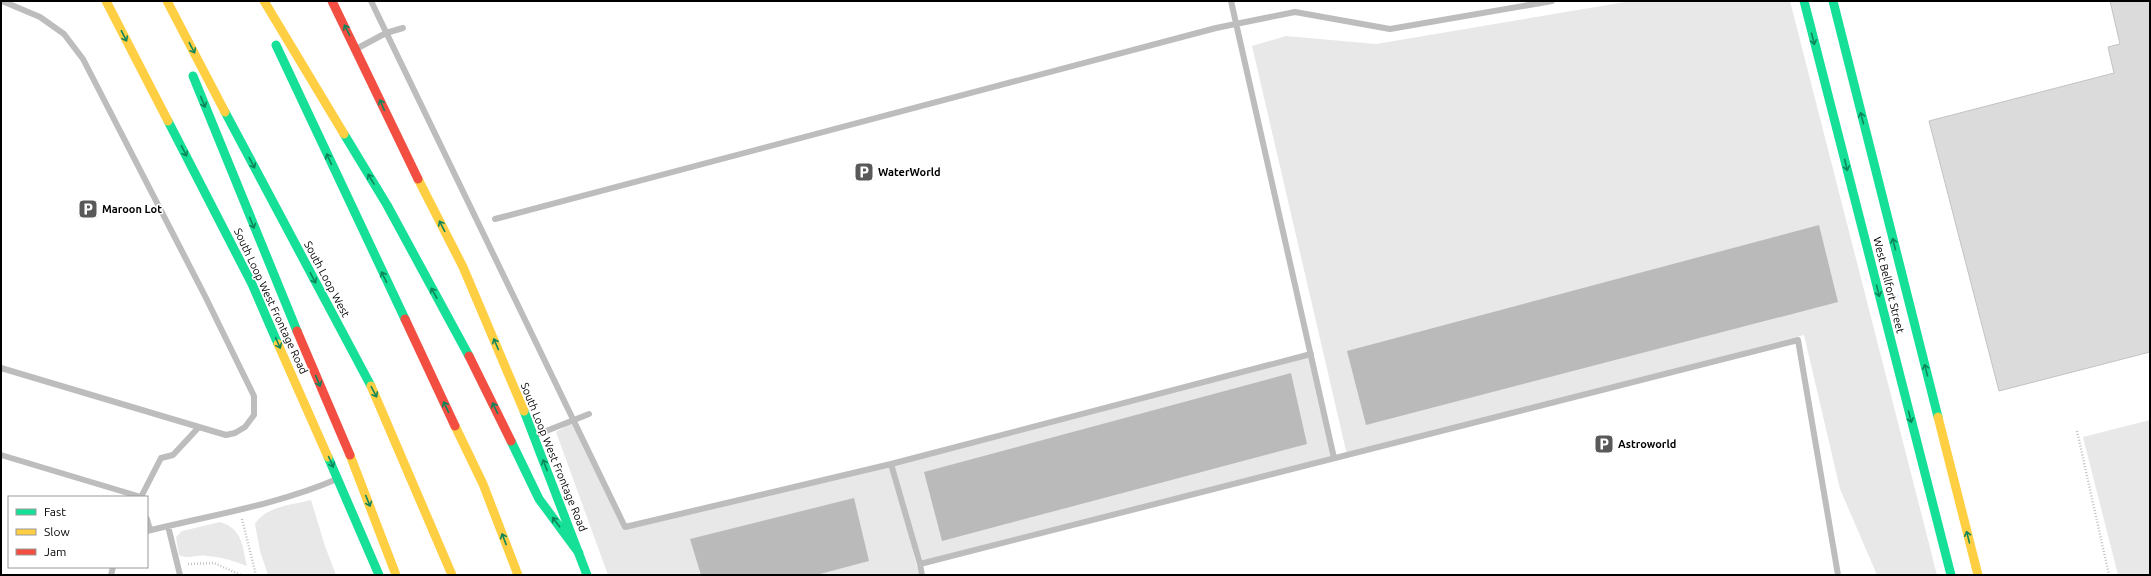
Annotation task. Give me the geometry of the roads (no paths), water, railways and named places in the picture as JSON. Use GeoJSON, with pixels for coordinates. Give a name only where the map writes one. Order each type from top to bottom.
{"type":"FeatureCollection","features":[{"type":"Feature","properties":{"kind":"main road"},"geometry":{"type":"LineString","coordinates":[[162,1],[183,53]]}},
{"type":"Feature","properties":{"kind":"main road","name":"South Loop West"},"geometry":{"type":"LineString","coordinates":[[167,1],[379,402],[452,575]]}},
{"type":"Feature","properties":{"kind":"main road"},"geometry":{"type":"LineString","coordinates":[[256,1],[265,22]]}},
{"type":"Feature","properties":{"kind":"main road"},"geometry":{"type":"LineString","coordinates":[[264,1],[387,206],[478,372],[539,499],[579,553]]}},
{"type":"Feature","properties":{"kind":"main road","name":"South Loop West Frontage Road"},"geometry":{"type":"LineString","coordinates":[[332,1],[395,133],[463,267],[534,435],[587,575]]}},
{"type":"Feature","properties":{"kind":"main road","name":"West Bellfort Street"},"geometry":{"type":"LineString","coordinates":[[1804,1],[1951,575]]}},
{"type":"Feature","properties":{"kind":"main road","name":"West Bellfort Street"},"geometry":{"type":"LineString","coordinates":[[1832,1],[1978,575]]}},
{"type":"Feature","properties":{"kind":"main road","name":"South Loop West Frontage Road"},"geometry":{"type":"LineString","coordinates":[[108,3],[252,284],[379,575]]}},
{"type":"Feature","properties":{"kind":"main road"},"geometry":{"type":"LineString","coordinates":[[272,36],[483,484],[518,575]]}},
{"type":"Feature","properties":{"kind":"main road"},"geometry":{"type":"LineString","coordinates":[[189,68],[270,267],[350,456],[396,575]]}},
{"type":"Feature","properties":{"kind":"lane"},"geometry":{"type":"LineString","coordinates":[[1,368],[226,435],[235,433],[245,427],[254,415],[254,396],[243,371],[83,59],[64,34],[40,17],[2,1]]}},
{"type":"Feature","properties":{"kind":"lane"},"geometry":{"type":"LineString","coordinates":[[371,1],[625,527],[891,464],[1311,354]]}},
{"type":"Feature","properties":{"kind":"lane"},"geometry":{"type":"LineString","coordinates":[[1232,1],[1334,458]]}},
{"type":"Feature","properties":{"kind":"lane"},"geometry":{"type":"LineString","coordinates":[[495,220],[1236,24],[1294,12],[1390,29],[1552,1]]}},
{"type":"Feature","properties":{"kind":"lane"},"geometry":{"type":"LineString","coordinates":[[356,49],[386,33],[403,28]]}},
{"type":"Feature","properties":{"kind":"lane"},"geometry":{"type":"LineString","coordinates":[[920,564],[1798,340],[1838,575]]}},
{"type":"Feature","properties":{"kind":"lane"},"geometry":{"type":"LineString","coordinates":[[534,435],[575,421],[589,414]]}},
{"type":"Feature","properties":{"kind":"lane"},"geometry":{"type":"LineString","coordinates":[[142,496],[161,458],[173,455],[199,427]]}},
{"type":"Feature","properties":{"kind":"lane"},"geometry":{"type":"LineString","coordinates":[[1,454],[138,496]]}},
{"type":"Feature","properties":{"kind":"lane"},"geometry":{"type":"LineString","coordinates":[[891,464],[922,575]]}},
{"type":"Feature","properties":{"kind":"lane"},"geometry":{"type":"LineString","coordinates":[[148,530],[239,509],[317,488],[338,479]]}},
{"type":"Feature","properties":{"kind":"lane"},"geometry":{"type":"LineString","coordinates":[[168,526],[180,575]]}},
{"type":"Feature","properties":{"kind":"place","name":"WaterWorld"},"geometry":{"type":"Point","coordinates":[864,172]}},
{"type":"Feature","properties":{"kind":"place","name":"Maroon Lot"},"geometry":{"type":"Point","coordinates":[88,209]}},
{"type":"Feature","properties":{"kind":"place","name":"Astroworld"},"geometry":{"type":"Point","coordinates":[1604,444]}}]}
